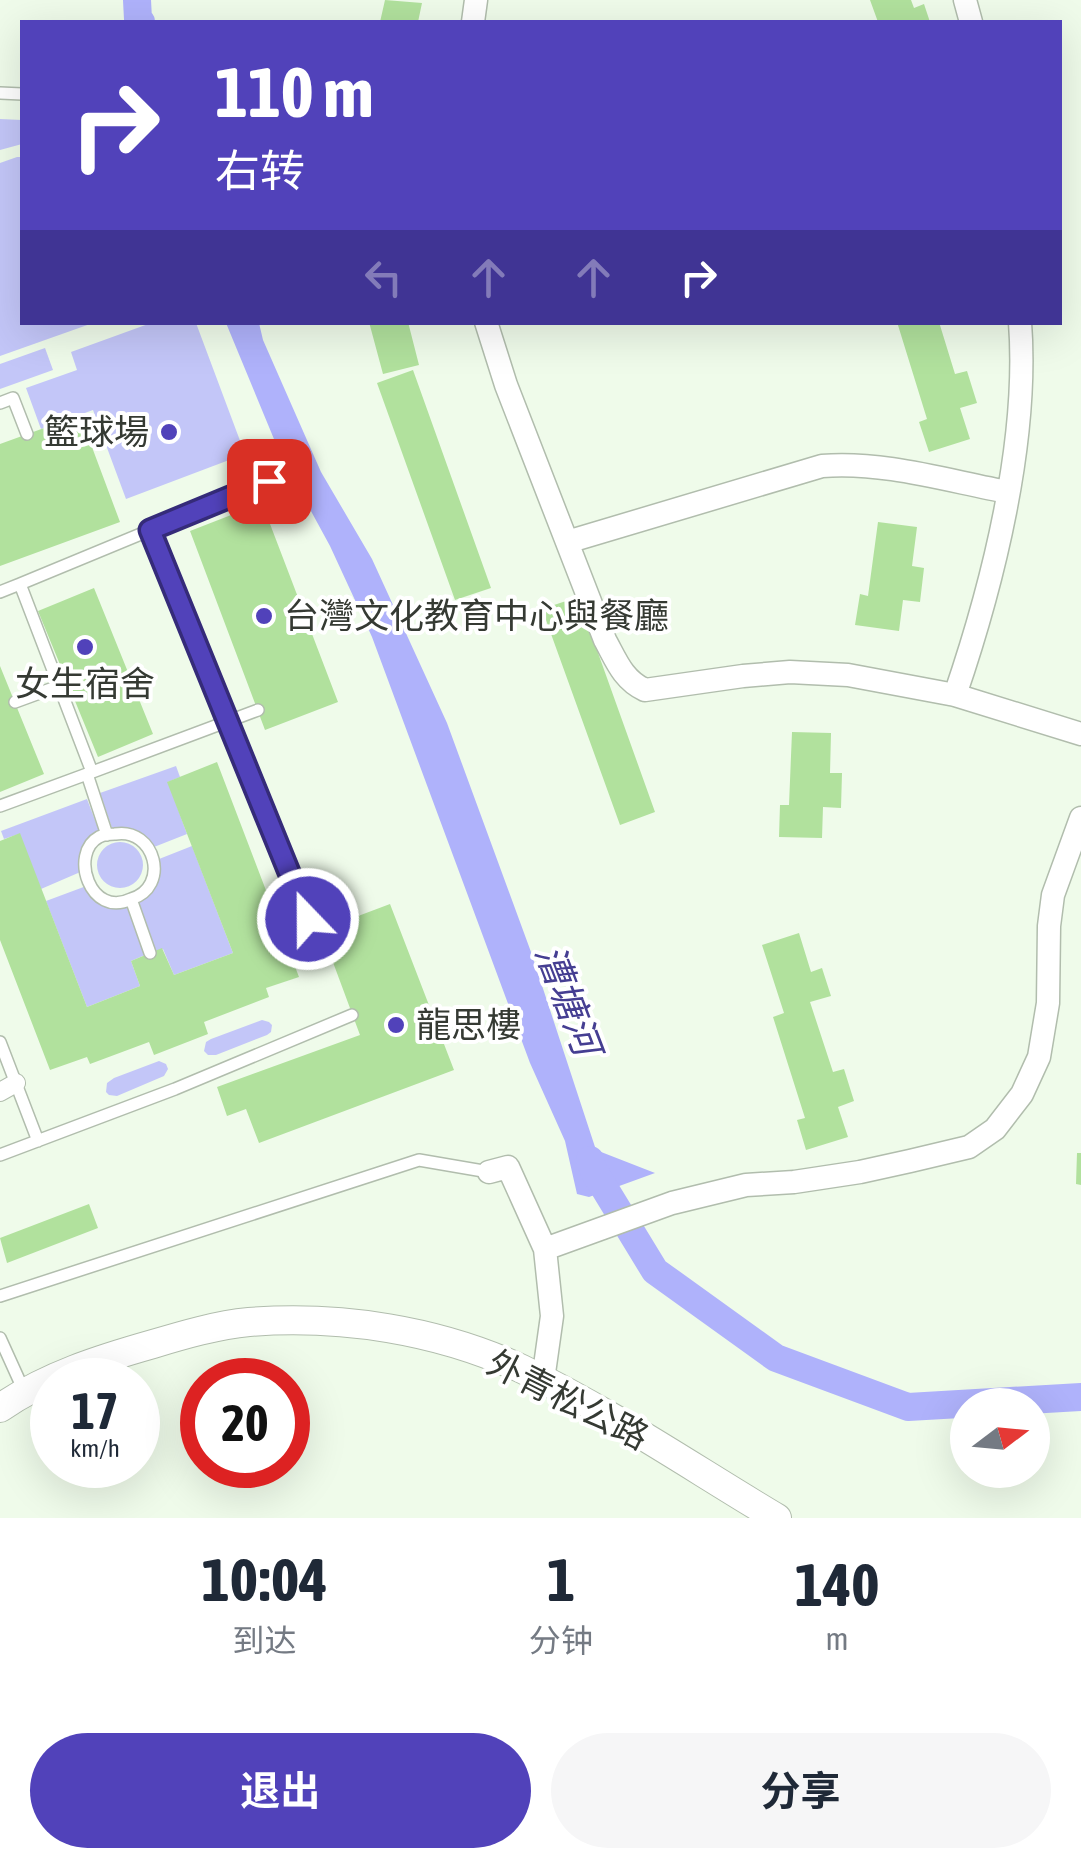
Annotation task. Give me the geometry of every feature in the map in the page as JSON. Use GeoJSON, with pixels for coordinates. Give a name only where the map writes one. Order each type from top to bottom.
{"type":"FeatureCollection","features":[{"type":"Feature","properties":{"kind":"street"},"geometry":{"type":"LineString","coordinates":[[487,325],[506,385],[605,640],[632,684],[645,690],[790,672],[848,675],[954,695],[1081,734]]}},
{"type":"Feature","properties":{"kind":"street"},"geometry":{"type":"LineString","coordinates":[[954,695],[990,578],[1008,492],[1018,418],[1020,325]]}},
{"type":"Feature","properties":{"kind":"street"},"geometry":{"type":"LineString","coordinates":[[567,542],[822,466],[848,464],[887,469],[1008,492]]}},
{"type":"Feature","properties":{"kind":"street"},"geometry":{"type":"LineString","coordinates":[[545,1248],[672,1203],[746,1185],[860,1172],[969,1148],[995,1129],[1022,1094],[1039,1057],[1048,1003],[1052,895],[1081,818]]}},
{"type":"Feature","properties":{"kind":"street"},"geometry":{"type":"LineString","coordinates":[[489,1172],[508,1168],[545,1248],[552,1316],[543,1380]]}},
{"type":"Feature","properties":{"kind":"street","name":"外青松公路"},"geometry":{"type":"LineString","coordinates":[[0,1408],[24,1391],[101,1358],[246,1322],[321,1320],[393,1328],[455,1344],[519,1368],[598,1410],[778,1518]]}},
{"type":"Feature","properties":{"kind":"lane"},"geometry":{"type":"LineString","coordinates":[[0,403],[13,398],[27,434]]}},
{"type":"Feature","properties":{"kind":"lane"},"geometry":{"type":"LineString","coordinates":[[0,592],[269,481]]}},
{"type":"Feature","properties":{"kind":"lane"},"geometry":{"type":"LineString","coordinates":[[150,530],[308,919]]}},
{"type":"Feature","properties":{"kind":"lane"},"geometry":{"type":"LineString","coordinates":[[20,584],[64,685],[107,835]]}},
{"type":"Feature","properties":{"kind":"lane"},"geometry":{"type":"LineString","coordinates":[[15,702],[64,685]]}},
{"type":"Feature","properties":{"kind":"lane"},"geometry":{"type":"LineString","coordinates":[[0,806],[258,710]]}},
{"type":"Feature","properties":{"kind":"lane"},"geometry":{"type":"LineString","coordinates":[[128,832],[140,838],[154,860],[148,888],[131,899],[120,903],[106,901],[89,885],[85,866],[89,848],[100,836],[128,832]]}},
{"type":"Feature","properties":{"kind":"lane"},"geometry":{"type":"LineString","coordinates":[[131,899],[150,953]]}},
{"type":"Feature","properties":{"kind":"lane"},"geometry":{"type":"LineString","coordinates":[[0,1155],[175,1090],[352,1015]]}},
{"type":"Feature","properties":{"kind":"lane"},"geometry":{"type":"LineString","coordinates":[[0,1042],[8,1087],[38,1141]]}},
{"type":"Feature","properties":{"kind":"lane"},"geometry":{"type":"LineString","coordinates":[[0,1296],[419,1160],[489,1172]]}},
{"type":"Feature","properties":{"kind":"lane"},"geometry":{"type":"LineString","coordinates":[[0,1338],[24,1391]]}},
{"type":"Feature","properties":{"kind":"shaded area"},"geometry":{"type":"Polygon","coordinates":[[[0,119],[20,120],[20,145],[0,150],[0,119]]]}},
{"type":"Feature","properties":{"kind":"shaded area"},"geometry":{"type":"Polygon","coordinates":[[[20,157],[20,325],[87,325],[0,356],[0,163],[20,157]]]}},
{"type":"Feature","properties":{"kind":"shaded area","name":"籃球場"},"geometry":{"type":"Polygon","coordinates":[[[145,325],[197,325],[245,454],[126,499],[93,410],[41,429],[26,388],[77,370],[71,352],[145,325]]]}},
{"type":"Feature","properties":{"kind":"shaded area"},"geometry":{"type":"Polygon","coordinates":[[[227,325],[259,325],[321,472],[372,559],[447,723],[531,952],[596,1150],[655,1173],[589,1197],[577,1194],[565,1141],[530,1063],[372,637],[330,546],[281,456],[227,325]]]}},
{"type":"Feature","properties":{"kind":"shaded area"},"geometry":{"type":"Polygon","coordinates":[[[45,348],[53,370],[0,389],[0,364],[45,348]]]}},
{"type":"Feature","properties":{"kind":"shaded area"},"geometry":{"type":"Polygon","coordinates":[[[176,766],[180,777],[168,782],[187,834],[149,849],[114,834],[100,793],[176,766]]]}},
{"type":"Feature","properties":{"kind":"shaded area"},"geometry":{"type":"Polygon","coordinates":[[[87,799],[101,836],[91,844],[85,870],[41,889],[19,834],[4,839],[1,831],[87,799]]]}},
{"type":"Feature","properties":{"kind":"shaded area"},"geometry":{"type":"Polygon","coordinates":[[[120,842],[136,849],[143,865],[136,881],[120,888],[104,881],[97,865],[104,849],[120,842]]]}},
{"type":"Feature","properties":{"kind":"shaded area"},"geometry":{"type":"Polygon","coordinates":[[[192,846],[233,953],[174,975],[163,949],[156,951],[137,898],[154,861],[192,846]]]}},
{"type":"Feature","properties":{"kind":"shaded area"},"geometry":{"type":"Polygon","coordinates":[[[89,885],[95,895],[126,902],[145,955],[131,961],[140,986],[87,1007],[46,901],[89,885]]]}},
{"type":"Feature","properties":{"kind":"shaded area"},"geometry":{"type":"Polygon","coordinates":[[[262,1020],[272,1025],[267,1035],[216,1055],[204,1051],[211,1039],[262,1020]]]}},
{"type":"Feature","properties":{"kind":"shaded area"},"geometry":{"type":"Polygon","coordinates":[[[159,1061],[168,1069],[164,1076],[117,1096],[106,1092],[107,1083],[114,1078],[159,1061]]]}},
{"type":"Feature","properties":{"kind":"building"},"geometry":{"type":"Polygon","coordinates":[[[385,0],[422,3],[418,20],[380,20],[385,0]]]}},
{"type":"Feature","properties":{"kind":"building"},"geometry":{"type":"Polygon","coordinates":[[[870,0],[911,0],[914,8],[924,4],[929,20],[877,20],[870,0]]]}},
{"type":"Feature","properties":{"kind":"building"},"geometry":{"type":"Polygon","coordinates":[[[370,325],[409,325],[419,365],[383,374],[370,325]]]}},
{"type":"Feature","properties":{"kind":"building"},"geometry":{"type":"Polygon","coordinates":[[[898,325],[940,325],[955,374],[967,371],[977,403],[960,408],[970,439],[929,452],[919,422],[927,419],[898,325]]]}},
{"type":"Feature","properties":{"kind":"building"},"geometry":{"type":"Polygon","coordinates":[[[413,370],[491,588],[455,600],[377,383],[413,370]]]}},
{"type":"Feature","properties":{"kind":"building"},"geometry":{"type":"Polygon","coordinates":[[[80,415],[120,522],[0,566],[0,444],[80,415]]]}},
{"type":"Feature","properties":{"kind":"building","name":"台灣文化教育中心與餐廳"},"geometry":{"type":"Polygon","coordinates":[[[262,503],[338,702],[265,730],[190,531],[262,503]]]}},
{"type":"Feature","properties":{"kind":"building"},"geometry":{"type":"Polygon","coordinates":[[[878,522],[917,527],[912,566],[924,568],[920,602],[903,600],[899,631],[855,625],[860,594],[868,596],[878,522]]]}},
{"type":"Feature","properties":{"kind":"building","name":"女生宿舍"},"geometry":{"type":"Polygon","coordinates":[[[94,588],[153,734],[98,757],[38,611],[94,588]]]}},
{"type":"Feature","properties":{"kind":"building"},"geometry":{"type":"Polygon","coordinates":[[[578,597],[655,812],[620,825],[542,609],[578,597]]]}},
{"type":"Feature","properties":{"kind":"building"},"geometry":{"type":"Polygon","coordinates":[[[0,666],[44,774],[0,792],[0,666]]]}},
{"type":"Feature","properties":{"kind":"building"},"geometry":{"type":"Polygon","coordinates":[[[792,732],[831,733],[830,773],[842,773],[841,808],[823,807],[822,838],[779,837],[780,805],[789,805],[792,732]]]}},
{"type":"Feature","properties":{"kind":"building"},"geometry":{"type":"Polygon","coordinates":[[[217,762],[299,977],[266,988],[269,997],[204,1022],[208,1034],[154,1055],[149,1042],[90,1064],[87,1057],[50,1070],[0,940],[0,841],[20,833],[87,1007],[140,986],[131,961],[162,948],[174,975],[233,953],[167,782],[217,762]]]}},
{"type":"Feature","properties":{"kind":"building","name":"龍思樓"},"geometry":{"type":"Polygon","coordinates":[[[390,904],[454,1070],[259,1143],[246,1109],[227,1116],[217,1087],[360,1035],[321,930],[390,904]]]}},
{"type":"Feature","properties":{"kind":"building"},"geometry":{"type":"Polygon","coordinates":[[[799,933],[811,972],[822,968],[831,996],[810,1002],[833,1072],[844,1069],[854,1101],[838,1107],[848,1137],[806,1150],[797,1120],[805,1118],[773,1017],[784,1013],[762,945],[799,933]]]}},
{"type":"Feature","properties":{"kind":"building"},"geometry":{"type":"Polygon","coordinates":[[[1077,1153],[1081,1153],[1081,1185],[1076,1184],[1077,1153]]]}},
{"type":"Feature","properties":{"kind":"building"},"geometry":{"type":"Polygon","coordinates":[[[89,1204],[98,1228],[7,1263],[0,1238],[89,1204]]]}},
{"type":"Feature","properties":{"kind":"waterway","name":"漕塘河"},"geometry":{"type":"LineString","coordinates":[[137,0],[139,20]]}},
{"type":"Feature","properties":{"kind":"waterway","name":"漕塘河"},"geometry":{"type":"LineString","coordinates":[[590,1160],[655,1271],[776,1358],[908,1407],[1081,1397]]}},
{"type":"Feature","properties":{"kind":"place","name":"籃球場"},"geometry":{"type":"Point","coordinates":[169,432]}},
{"type":"Feature","properties":{"kind":"place","name":"台灣文化教育中心與餐廳"},"geometry":{"type":"Point","coordinates":[264,616]}},
{"type":"Feature","properties":{"kind":"place","name":"女生宿舍"},"geometry":{"type":"Point","coordinates":[85,647]}},
{"type":"Feature","properties":{"kind":"place","name":"龍思樓"},"geometry":{"type":"Point","coordinates":[396,1025]}},
{"type":"Feature","properties":{"kind":"route"},"geometry":{"type":"LineString","coordinates":[[269,481],[150,530],[308,919]]}}]}
